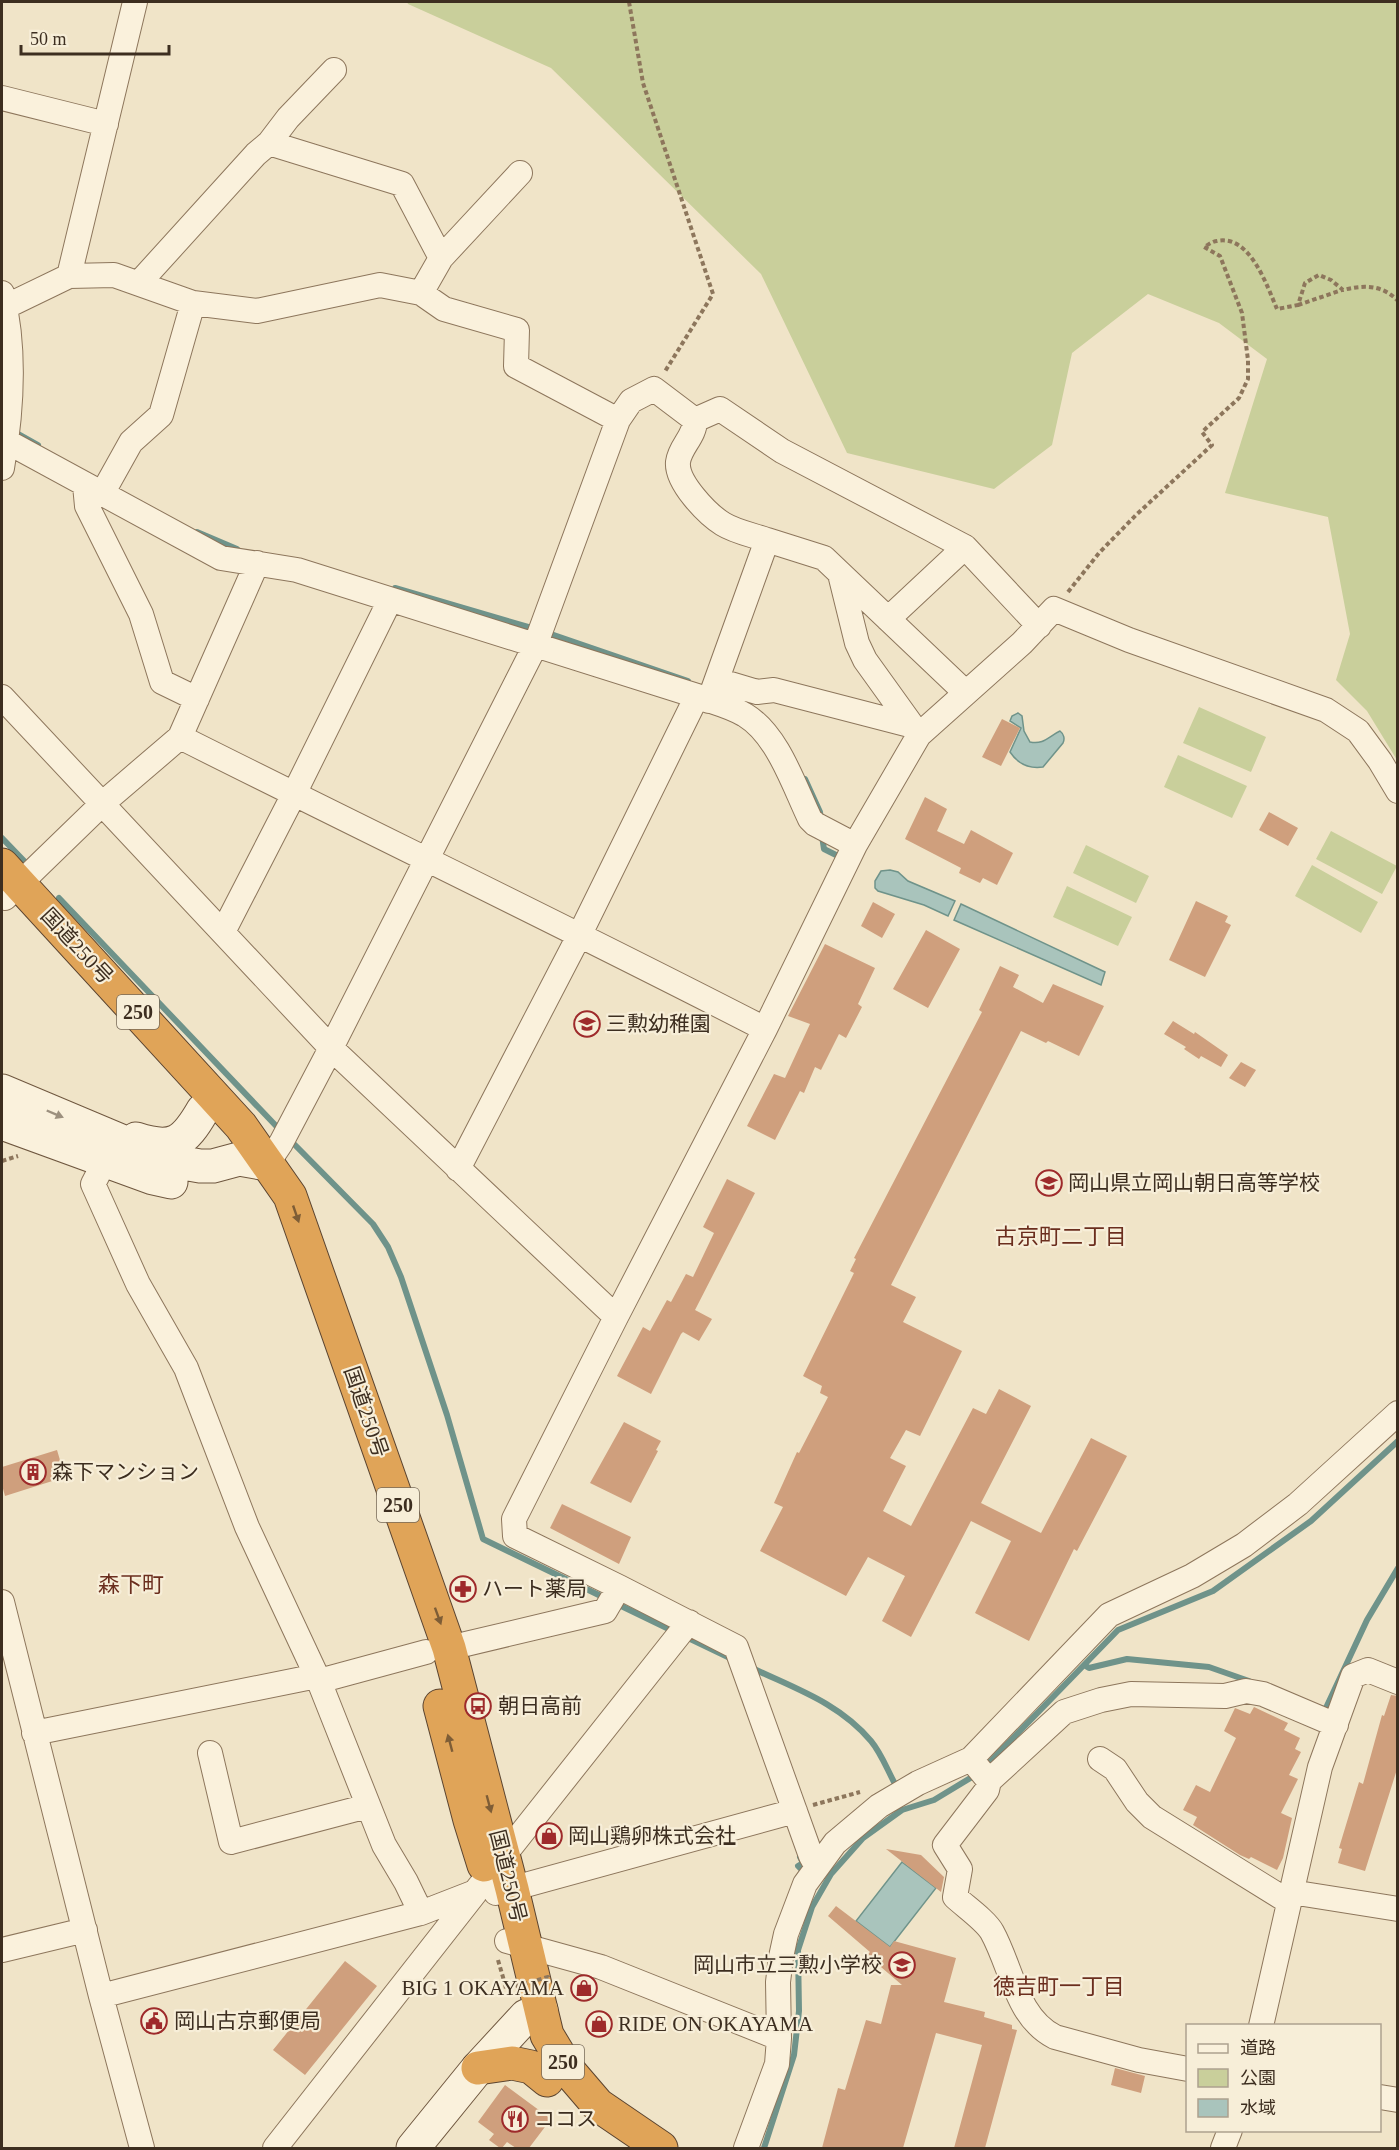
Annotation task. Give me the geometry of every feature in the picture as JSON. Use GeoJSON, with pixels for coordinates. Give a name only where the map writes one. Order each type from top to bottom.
{"type":"FeatureCollection","features":[{"type":"Feature","properties":{"kind":"highway","name":"国道250号"},"geometry":{"type":"LineString","coordinates":[[7,885],[224,1137],[252,1166]]}},
{"type":"Feature","properties":{"kind":"highway","name":"国道250号"},"geometry":{"type":"LineString","coordinates":[[7,885],[241,1126],[252,1166],[303,1287],[399,1564],[438,1650],[470,1820],[494,1881],[510,1948],[539,2003],[547,2035],[568,2070],[598,2105],[661,2148]]}},
{"type":"Feature","properties":{"kind":"highway","name":"国道250号"},"geometry":{"type":"LineString","coordinates":[[539,2003],[531,2050],[547,2080],[587,2117],[629,2148]]}},
{"type":"Feature","properties":{"kind":"highway"},"geometry":{"type":"LineString","coordinates":[[478,2068],[512,2063],[531,2067],[547,2080]]}},
{"type":"Feature","properties":{"kind":"street"},"geometry":{"type":"LineString","coordinates":[[69,276],[135,2]]}},
{"type":"Feature","properties":{"kind":"street"},"geometry":{"type":"LineString","coordinates":[[138,283],[334,70]]}},
{"type":"Feature","properties":{"kind":"street"},"geometry":{"type":"LineString","coordinates":[[2,98],[106,124]]}},
{"type":"Feature","properties":{"kind":"street"},"geometry":{"type":"LineString","coordinates":[[269,143],[402,184],[441,258]]}},
{"type":"Feature","properties":{"kind":"street"},"geometry":{"type":"LineString","coordinates":[[421,293],[441,258],[520,173]]}},
{"type":"Feature","properties":{"kind":"street"},"geometry":{"type":"LineString","coordinates":[[2,468],[11,364],[3,300],[69,276],[114,275],[193,303],[257,311],[380,285],[421,293],[444,309],[517,330],[516,366],[618,420]]}},
{"type":"Feature","properties":{"kind":"street"},"geometry":{"type":"LineString","coordinates":[[193,303],[160,415],[131,442],[87,506],[141,614],[162,682],[197,699]]}},
{"type":"Feature","properties":{"kind":"street"},"geometry":{"type":"LineString","coordinates":[[2,1123],[153,1178],[178,1184],[214,1185],[252,1166],[281,1143],[538,636],[618,420],[632,401],[654,389],[695,420]]}},
{"type":"Feature","properties":{"kind":"street"},"geometry":{"type":"LineString","coordinates":[[695,420],[720,409],[782,451],[965,547],[1047,618],[1129,640],[1326,710],[1358,731],[1398,791]]}},
{"type":"Feature","properties":{"kind":"street"},"geometry":{"type":"LineString","coordinates":[[695,420],[695,428],[681,451],[678,464],[681,479],[688,490],[724,525],[824,558],[966,693]]}},
{"type":"Feature","properties":{"kind":"street"},"geometry":{"type":"LineString","coordinates":[[6,435],[222,558],[297,570],[390,600],[538,636],[710,691],[774,690],[916,730]]}},
{"type":"Feature","properties":{"kind":"street"},"geometry":{"type":"LineString","coordinates":[[458,1169],[710,691],[767,540]]}},
{"type":"Feature","properties":{"kind":"street"},"geometry":{"type":"LineString","coordinates":[[888,619],[965,547]]}},
{"type":"Feature","properties":{"kind":"street"},"geometry":{"type":"LineString","coordinates":[[7,885],[180,737],[257,563]]}},
{"type":"Feature","properties":{"kind":"street"},"geometry":{"type":"LineString","coordinates":[[840,574],[857,643],[916,730]]}},
{"type":"Feature","properties":{"kind":"street"},"geometry":{"type":"LineString","coordinates":[[223,932],[390,600]]}},
{"type":"Feature","properties":{"kind":"street"},"geometry":{"type":"LineString","coordinates":[[817,1867],[811,1856],[736,1647],[682,1630],[614,1596],[516,1536],[514,1519],[765,1029],[835,835],[916,730],[966,693],[1047,618]]}},
{"type":"Feature","properties":{"kind":"street"},"geometry":{"type":"LineString","coordinates":[[710,691],[760,728],[780,754],[810,819],[835,835]]}},
{"type":"Feature","properties":{"kind":"street"},"geometry":{"type":"LineString","coordinates":[[2,697],[331,1048],[616,1317]]}},
{"type":"Feature","properties":{"kind":"street"},"geometry":{"type":"LineString","coordinates":[[180,737],[580,934],[765,1029]]}},
{"type":"Feature","properties":{"kind":"street"},"geometry":{"type":"LineString","coordinates":[[2,1091],[166,1160],[182,1164],[252,1166]]}},
{"type":"Feature","properties":{"kind":"street"},"geometry":{"type":"LineString","coordinates":[[91,1128],[108,1129],[154,1145],[170,1144],[192,1129],[203,1110]]}},
{"type":"Feature","properties":{"kind":"street"},"geometry":{"type":"LineString","coordinates":[[105,1161],[93,1184],[138,1284],[186,1368],[247,1527],[318,1679],[384,1845],[406,1881],[421,1913]]}},
{"type":"Feature","properties":{"kind":"street"},"geometry":{"type":"LineString","coordinates":[[980,1771],[1109,1615],[1192,1576],[1244,1545],[1298,1504],[1398,1413]]}},
{"type":"Feature","properties":{"kind":"street"},"geometry":{"type":"LineString","coordinates":[[34,1733],[318,1679],[605,1611],[614,1596]]}},
{"type":"Feature","properties":{"kind":"street"},"geometry":{"type":"LineString","coordinates":[[2,1602],[101,1996],[142,2148]]}},
{"type":"Feature","properties":{"kind":"street"},"geometry":{"type":"LineString","coordinates":[[275,2148],[494,1881],[682,1630]]}},
{"type":"Feature","properties":{"kind":"street"},"geometry":{"type":"LineString","coordinates":[[1261,2024],[1320,1767],[1353,1676],[1368,1670],[1398,1682]]}},
{"type":"Feature","properties":{"kind":"street"},"geometry":{"type":"LineString","coordinates":[[746,2148],[777,2064],[778,1982],[781,1957],[795,1909],[805,1884],[835,1843],[879,1806],[918,1783],[980,1771],[1064,1712],[1101,1700],[1131,1694],[1225,1696],[1246,1691],[1263,1694],[1336,1725]]}},
{"type":"Feature","properties":{"kind":"street"},"geometry":{"type":"LineString","coordinates":[[210,1753],[231,1842],[368,1806]]}},
{"type":"Feature","properties":{"kind":"street"},"geometry":{"type":"LineString","coordinates":[[1100,1759],[1115,1769],[1137,1802],[1152,1817],[1290,1897],[1398,1909]]}},
{"type":"Feature","properties":{"kind":"street"},"geometry":{"type":"LineString","coordinates":[[980,1771],[987,1790],[945,1845],[960,1869],[955,1897],[991,1930],[1030,2018],[1042,2031],[1055,2037],[1139,2060],[1186,2070]]}},
{"type":"Feature","properties":{"kind":"street"},"geometry":{"type":"LineString","coordinates":[[101,1996],[421,1913],[494,1881],[795,1811]]}},
{"type":"Feature","properties":{"kind":"street"},"geometry":{"type":"LineString","coordinates":[[2,1950],[85,1930]]}},
{"type":"Feature","properties":{"kind":"street"},"geometry":{"type":"LineString","coordinates":[[510,1948],[601,1967],[779,2038]]}},
{"type":"Feature","properties":{"kind":"street"},"geometry":{"type":"LineString","coordinates":[[413,2148],[478,2068],[539,2003]]}},
{"type":"Feature","properties":{"kind":"street"},"geometry":{"type":"LineString","coordinates":[[1381,2097],[1398,2100]]}},
{"type":"Feature","properties":{"kind":"street"},"geometry":{"type":"LineString","coordinates":[[1223,2148],[1229,2132]]}},
{"type":"Feature","properties":{"kind":"path"},"geometry":{"type":"LineString","coordinates":[[629,2],[644,83],[713,294],[654,389]]}},
{"type":"Feature","properties":{"kind":"path"},"geometry":{"type":"LineString","coordinates":[[1047,618],[1099,553],[1136,515],[1212,445],[1202,432],[1239,398],[1248,379],[1242,313],[1220,256],[1204,247],[1217,240],[1239,244],[1258,267],[1277,309],[1298,305],[1342,290],[1372,286],[1392,294],[1398,301]]}},
{"type":"Feature","properties":{"kind":"path"},"geometry":{"type":"LineString","coordinates":[[1298,305],[1305,283],[1318,275],[1331,280],[1342,290]]}},
{"type":"Feature","properties":{"kind":"path"},"geometry":{"type":"LineString","coordinates":[[2,1161],[14,1159],[23,1153]]}},
{"type":"Feature","properties":{"kind":"path"},"geometry":{"type":"LineString","coordinates":[[510,1948],[506,1989],[548,1977],[539,2003]]}},
{"type":"Feature","properties":{"kind":"green space"},"geometry":{"type":"Polygon","coordinates":[[[407,2],[1397,2],[1397,760],[1367,711],[1336,680],[1350,634],[1328,517],[1225,493],[1267,359],[1219,323],[1148,294],[1072,353],[1052,445],[994,489],[847,453],[761,274],[551,68],[407,2]]]}},
{"type":"Feature","properties":{"kind":"green space"},"geometry":{"type":"Polygon","coordinates":[[[1199,707],[1266,737],[1251,772],[1183,743],[1199,707]]]}},
{"type":"Feature","properties":{"kind":"green space"},"geometry":{"type":"Polygon","coordinates":[[[1178,755],[1247,786],[1232,818],[1164,787],[1178,755]]]}},
{"type":"Feature","properties":{"kind":"green space"},"geometry":{"type":"Polygon","coordinates":[[[1331,831],[1397,866],[1382,894],[1316,859],[1331,831]]]}},
{"type":"Feature","properties":{"kind":"green space"},"geometry":{"type":"Polygon","coordinates":[[[1086,845],[1149,876],[1136,903],[1073,873],[1086,845]]]}},
{"type":"Feature","properties":{"kind":"green space"},"geometry":{"type":"Polygon","coordinates":[[[1312,865],[1378,902],[1361,933],[1295,896],[1312,865]]]}},
{"type":"Feature","properties":{"kind":"green space"},"geometry":{"type":"Polygon","coordinates":[[[1067,886],[1132,917],[1118,946],[1053,917],[1067,886]]]}},
{"type":"Feature","properties":{"kind":"water"},"geometry":{"type":"Polygon","coordinates":[[[1018,713],[1022,716],[1024,731],[1030,742],[1043,741],[1060,731],[1063,735],[1063,743],[1043,767],[1024,765],[1010,752],[1021,728],[1010,721],[1012,716],[1018,713]]]}},
{"type":"Feature","properties":{"kind":"water"},"geometry":{"type":"Polygon","coordinates":[[[881,871],[898,872],[908,881],[955,901],[948,916],[924,905],[878,891],[875,888],[875,881],[881,871]]]}},
{"type":"Feature","properties":{"kind":"water"},"geometry":{"type":"Polygon","coordinates":[[[961,904],[1105,972],[1101,985],[954,920],[961,904]]]}},
{"type":"Feature","properties":{"kind":"water"},"geometry":{"type":"Polygon","coordinates":[[[902,1862],[936,1888],[890,1947],[856,1921],[902,1862]]]}},
{"type":"Feature","properties":{"kind":"building"},"geometry":{"type":"Polygon","coordinates":[[[1002,719],[1020,728],[1001,766],[982,757],[1002,719]]]}},
{"type":"Feature","properties":{"kind":"building"},"geometry":{"type":"Polygon","coordinates":[[[925,797],[947,809],[937,831],[964,844],[971,830],[1013,853],[997,885],[983,878],[980,883],[959,873],[961,868],[905,839],[925,797]]]}},
{"type":"Feature","properties":{"kind":"building"},"geometry":{"type":"Polygon","coordinates":[[[1269,812],[1298,828],[1288,846],[1259,830],[1269,812]]]}},
{"type":"Feature","properties":{"kind":"building"},"geometry":{"type":"Polygon","coordinates":[[[1196,901],[1228,916],[1225,922],[1231,925],[1205,977],[1169,960],[1196,901]]]}},
{"type":"Feature","properties":{"kind":"building"},"geometry":{"type":"Polygon","coordinates":[[[873,902],[895,914],[882,938],[861,926],[873,902]]]}},
{"type":"Feature","properties":{"kind":"building"},"geometry":{"type":"Polygon","coordinates":[[[926,930],[960,949],[928,1008],[893,989],[926,930]]]}},
{"type":"Feature","properties":{"kind":"building"},"geometry":{"type":"Polygon","coordinates":[[[825,944],[875,968],[858,1004],[862,1007],[846,1038],[839,1034],[821,1070],[815,1067],[804,1093],[800,1091],[775,1140],[747,1126],[774,1074],[785,1078],[810,1024],[788,1016],[825,944]]]}},
{"type":"Feature","properties":{"kind":"building"},"geometry":{"type":"Polygon","coordinates":[[[1000,966],[1019,975],[1013,987],[1043,1003],[1053,984],[1104,1006],[1079,1056],[1021,1031],[891,1285],[916,1297],[903,1322],[962,1351],[920,1436],[906,1430],[890,1458],[906,1466],[883,1511],[911,1526],[973,1408],[986,1414],[999,1389],[1031,1406],[981,1503],[1041,1533],[1091,1438],[1127,1456],[1077,1551],[1074,1549],[1029,1641],[975,1613],[1011,1541],[971,1521],[911,1637],[882,1621],[905,1576],[868,1557],[846,1596],[760,1551],[783,1507],[774,1503],[797,1452],[799,1453],[828,1397],[820,1393],[822,1386],[803,1376],[854,1273],[850,1271],[856,1259],[854,1258],[982,1012],[979,1010],[1000,966]]]}},
{"type":"Feature","properties":{"kind":"building"},"geometry":{"type":"Polygon","coordinates":[[[1173,1021],[1194,1034],[1195,1032],[1228,1055],[1221,1067],[1201,1056],[1199,1059],[1184,1049],[1186,1047],[1164,1034],[1173,1021]]]}},
{"type":"Feature","properties":{"kind":"building"},"geometry":{"type":"Polygon","coordinates":[[[1241,1062],[1256,1070],[1245,1087],[1229,1078],[1241,1062]]]}},
{"type":"Feature","properties":{"kind":"building"},"geometry":{"type":"Polygon","coordinates":[[[727,1179],[755,1193],[695,1310],[712,1319],[699,1341],[683,1332],[681,1334],[651,1394],[617,1376],[643,1327],[650,1331],[667,1300],[671,1302],[686,1274],[693,1277],[714,1233],[703,1227],[727,1179]]]}},
{"type":"Feature","properties":{"kind":"building"},"geometry":{"type":"Polygon","coordinates":[[[624,1422],[661,1441],[631,1503],[590,1483],[624,1422]]]}},
{"type":"Feature","properties":{"kind":"building","name":"森下マンション"},"geometry":{"type":"Polygon","coordinates":[[[57,1450],[65,1477],[5,1496],[2,1485],[2,1467],[57,1450]]]}},
{"type":"Feature","properties":{"kind":"building"},"geometry":{"type":"Polygon","coordinates":[[[562,1504],[631,1537],[619,1564],[550,1528],[562,1504]]]}},
{"type":"Feature","properties":{"kind":"building"},"geometry":{"type":"Polygon","coordinates":[[[1391,1695],[1398,1696],[1398,1766],[1365,1871],[1338,1863],[1342,1849],[1339,1848],[1359,1782],[1363,1784],[1382,1715],[1384,1716],[1391,1695]]]}},
{"type":"Feature","properties":{"kind":"building"},"geometry":{"type":"Polygon","coordinates":[[[1254,1707],[1288,1723],[1284,1730],[1300,1738],[1295,1749],[1301,1752],[1289,1775],[1298,1779],[1281,1813],[1292,1818],[1283,1858],[1277,1870],[1251,1857],[1249,1859],[1240,1855],[1193,1825],[1197,1817],[1183,1810],[1196,1785],[1210,1792],[1236,1738],[1224,1731],[1235,1708],[1250,1714],[1254,1707]]]}},
{"type":"Feature","properties":{"kind":"building"},"geometry":{"type":"Polygon","coordinates":[[[886,1849],[921,1855],[944,1877],[941,1892],[886,1849]]]}},
{"type":"Feature","properties":{"kind":"building"},"geometry":{"type":"Polygon","coordinates":[[[836,1906],[890,1947],[894,1941],[956,1958],[944,2002],[985,2012],[984,2017],[1012,2025],[1012,2029],[1017,2030],[985,2148],[954,2148],[982,2045],[936,2033],[903,2148],[822,2148],[838,2088],[845,2090],[866,2020],[881,2024],[891,1985],[902,1985],[867,1955],[870,1952],[828,1916],[836,1906]]]}},
{"type":"Feature","properties":{"kind":"building"},"geometry":{"type":"Polygon","coordinates":[[[345,1961],[377,1986],[305,2075],[273,2050],[345,1961]]]}},
{"type":"Feature","properties":{"kind":"building"},"geometry":{"type":"Polygon","coordinates":[[[1115,2068],[1145,2076],[1141,2093],[1111,2085],[1115,2068]]]}},
{"type":"Feature","properties":{"kind":"building"},"geometry":{"type":"Polygon","coordinates":[[[505,2085],[551,2119],[529,2148],[516,2148],[507,2142],[500,2148],[489,2140],[494,2134],[478,2122],[505,2085]]]}},
{"type":"Feature","properties":{"kind":"waterway"},"geometry":{"type":"LineString","coordinates":[[13,431],[38,445]]}},
{"type":"Feature","properties":{"kind":"waterway"},"geometry":{"type":"LineString","coordinates":[[197,532],[237,549]]}},
{"type":"Feature","properties":{"kind":"waterway"},"geometry":{"type":"LineString","coordinates":[[395,588],[535,629]]}},
{"type":"Feature","properties":{"kind":"waterway"},"geometry":{"type":"LineString","coordinates":[[545,632],[688,681]]}},
{"type":"Feature","properties":{"kind":"waterway"},"geometry":{"type":"LineString","coordinates":[[805,779],[820,812],[821,820]]}},
{"type":"Feature","properties":{"kind":"waterway"},"geometry":{"type":"LineString","coordinates":[[822,836],[824,849],[836,855]]}},
{"type":"Feature","properties":{"kind":"waterway"},"geometry":{"type":"LineString","coordinates":[[2,838],[28,865]]}},
{"type":"Feature","properties":{"kind":"waterway"},"geometry":{"type":"LineString","coordinates":[[59,898],[279,1129]]}},
{"type":"Feature","properties":{"kind":"waterway"},"geometry":{"type":"LineString","coordinates":[[295,1145],[373,1224],[388,1247],[401,1277],[447,1415],[483,1539],[607,1599]]}},
{"type":"Feature","properties":{"kind":"waterway"},"geometry":{"type":"LineString","coordinates":[[985,1767],[1118,1630],[1213,1591],[1311,1521],[1398,1441]]}},
{"type":"Feature","properties":{"kind":"waterway"},"geometry":{"type":"LineString","coordinates":[[1321,1708],[1325,1710],[1367,1620],[1398,1568]]}},
{"type":"Feature","properties":{"kind":"waterway"},"geometry":{"type":"LineString","coordinates":[[617,1604],[675,1632]]}},
{"type":"Feature","properties":{"kind":"waterway"},"geometry":{"type":"LineString","coordinates":[[684,1636],[732,1659]]}},
{"type":"Feature","properties":{"kind":"waterway"},"geometry":{"type":"LineString","coordinates":[[1084,1665],[1089,1668],[1127,1659],[1209,1667],[1249,1681]]}},
{"type":"Feature","properties":{"kind":"waterway"},"geometry":{"type":"LineString","coordinates":[[752,1668],[816,1698],[859,1728],[875,1746],[894,1782]]}},
{"type":"Feature","properties":{"kind":"waterway"},"geometry":{"type":"LineString","coordinates":[[764,2148],[794,2055],[799,2011],[798,1950],[812,1907],[831,1874],[863,1838],[902,1810],[934,1800],[977,1774]]}},
{"type":"Feature","properties":{"kind":"waterway"},"geometry":{"type":"LineString","coordinates":[[800,1857],[803,1863],[798,1866],[803,1871]]}},
{"type":"Feature","properties":{"kind":"place","name":"三勲幼稚園"},"geometry":{"type":"Point","coordinates":[587,1024]}},
{"type":"Feature","properties":{"kind":"place","name":"岡山県立岡山朝日高等学校"},"geometry":{"type":"Point","coordinates":[1049,1183]}},
{"type":"Feature","properties":{"kind":"place","name":"森下マンション"},"geometry":{"type":"Point","coordinates":[33,1472]}},
{"type":"Feature","properties":{"kind":"place","name":"ハート薬局"},"geometry":{"type":"Point","coordinates":[463,1589]}},
{"type":"Feature","properties":{"kind":"place","name":"朝日高前"},"geometry":{"type":"Point","coordinates":[478,1706]}},
{"type":"Feature","properties":{"kind":"place","name":"岡山鶏卵株式会社"},"geometry":{"type":"Point","coordinates":[549,1836]}},
{"type":"Feature","properties":{"kind":"place","name":"岡山市立三勲小学校"},"geometry":{"type":"Point","coordinates":[902,1965]}},
{"type":"Feature","properties":{"kind":"place","name":"BIG 1 OKAYAMA"},"geometry":{"type":"Point","coordinates":[584,1988]}},
{"type":"Feature","properties":{"kind":"place","name":"岡山古京郵便局"},"geometry":{"type":"Point","coordinates":[154,2021]}},
{"type":"Feature","properties":{"kind":"place","name":"RIDE ON OKAYAMA"},"geometry":{"type":"Point","coordinates":[599,2024]}},
{"type":"Feature","properties":{"kind":"place","name":"ココス"},"geometry":{"type":"Point","coordinates":[515,2119]}},
{"type":"Feature","properties":{"kind":"district","name":"古京町二丁目"},"geometry":{"type":"Point","coordinates":[1061,1236]}},
{"type":"Feature","properties":{"kind":"district","name":"森下町"},"geometry":{"type":"Point","coordinates":[131,1584]}},
{"type":"Feature","properties":{"kind":"district","name":"徳吉町一丁目"},"geometry":{"type":"Point","coordinates":[1059,1986]}}]}
